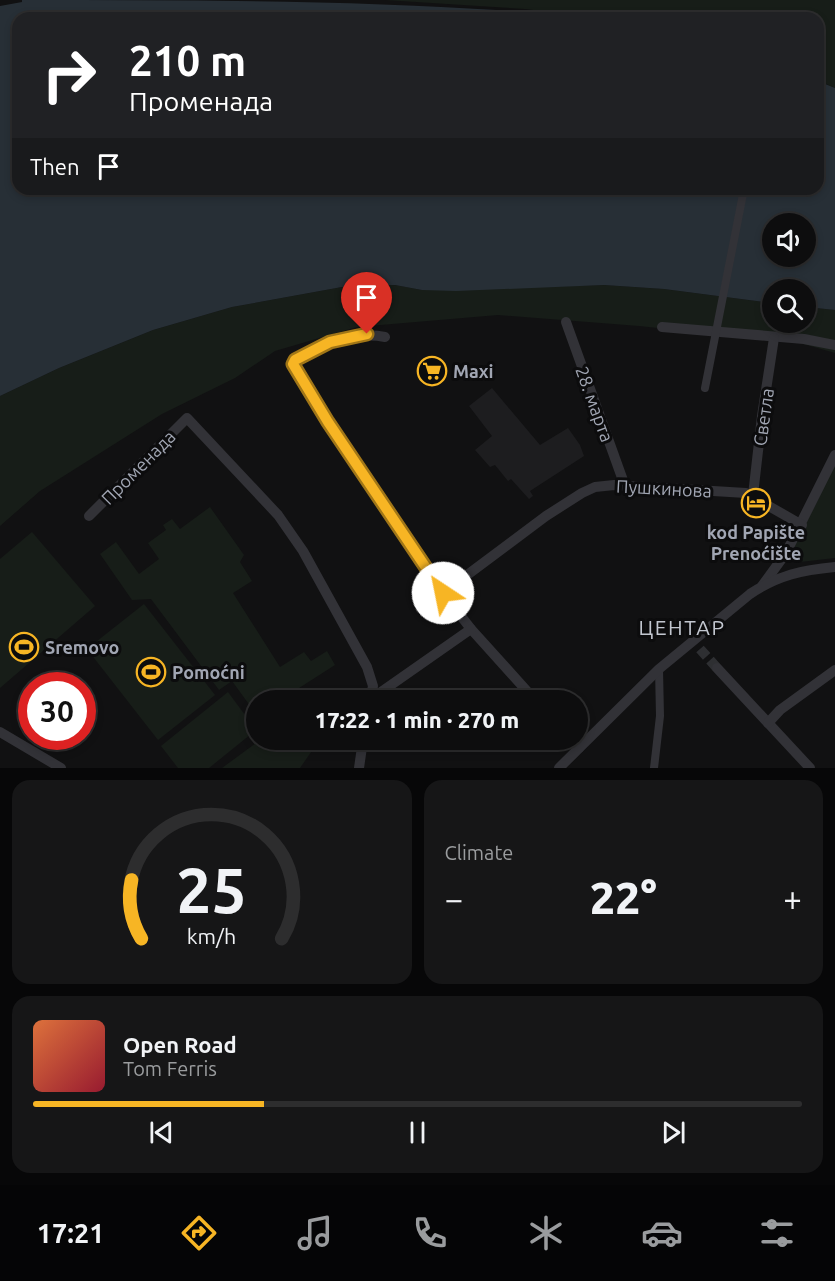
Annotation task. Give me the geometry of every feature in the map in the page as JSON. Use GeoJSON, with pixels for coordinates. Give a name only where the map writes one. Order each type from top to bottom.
{"type":"FeatureCollection","features":[{"type":"Feature","properties":{"kind":"street"},"geometry":{"type":"LineString","coordinates":[[705,388],[743,195]]}},
{"type":"Feature","properties":{"kind":"street","name":"28. марта"},"geometry":{"type":"LineString","coordinates":[[566,322],[625,486]]}},
{"type":"Feature","properties":{"kind":"street"},"geometry":{"type":"LineString","coordinates":[[662,327],[804,339],[835,345]]}},
{"type":"Feature","properties":{"kind":"street"},"geometry":{"type":"LineString","coordinates":[[385,337],[367,334],[330,342],[295,360],[293,366],[443,593],[471,629],[526,690]]}},
{"type":"Feature","properties":{"kind":"street","name":"Светла"},"geometry":{"type":"LineString","coordinates":[[753,495],[774,338]]}},
{"type":"Feature","properties":{"kind":"street","name":"Променада"},"geometry":{"type":"LineString","coordinates":[[89,516],[187,418],[278,515],[303,551],[367,668],[372,690]]}},
{"type":"Feature","properties":{"kind":"street"},"geometry":{"type":"LineString","coordinates":[[588,739],[659,669],[696,645],[738,603],[762,585],[786,553],[802,525],[835,455]]}},
{"type":"Feature","properties":{"kind":"street","name":"Пушкинова"},"geometry":{"type":"LineString","coordinates":[[443,593],[546,516],[595,487],[625,486],[746,493],[802,525]]}},
{"type":"Feature","properties":{"kind":"street"},"geometry":{"type":"LineString","coordinates":[[786,553],[789,563],[794,569],[801,571]]}},
{"type":"Feature","properties":{"kind":"street"},"geometry":{"type":"LineString","coordinates":[[762,585],[801,571],[835,567]]}},
{"type":"Feature","properties":{"kind":"street"},"geometry":{"type":"LineString","coordinates":[[385,690],[471,629]]}},
{"type":"Feature","properties":{"kind":"street"},"geometry":{"type":"LineString","coordinates":[[717,668],[810,768]]}},
{"type":"Feature","properties":{"kind":"street"},"geometry":{"type":"LineString","coordinates":[[654,768],[661,691],[659,669]]}},
{"type":"Feature","properties":{"kind":"street"},"geometry":{"type":"LineString","coordinates":[[768,723],[780,710],[835,670]]}},
{"type":"Feature","properties":{"kind":"street"},"geometry":{"type":"LineString","coordinates":[[0,732],[61,768]]}},
{"type":"Feature","properties":{"kind":"street"},"geometry":{"type":"LineString","coordinates":[[360,768],[362,750]]}},
{"type":"Feature","properties":{"kind":"street"},"geometry":{"type":"LineString","coordinates":[[560,768],[577,750]]}},
{"type":"Feature","properties":{"kind":"shaded area"},"geometry":{"type":"Polygon","coordinates":[[[22,0],[239,1],[384,4],[528,12],[12,12],[12,195],[824,195],[824,83],[835,88],[835,310],[816,308],[816,279],[762,279],[762,302],[664,289],[604,285],[456,291],[422,290],[395,285],[342,287],[232,307],[153,330],[59,368],[0,396],[0,6],[22,2],[22,0]]]}},
{"type":"Feature","properties":{"kind":"shaded area"},"geometry":{"type":"Polygon","coordinates":[[[385,0],[835,0],[835,88],[824,83],[824,12],[550,12],[385,0]]]}},
{"type":"Feature","properties":{"kind":"shaded area"},"geometry":{"type":"Polygon","coordinates":[[[395,285],[422,290],[604,285],[664,289],[762,302],[762,333],[816,333],[816,308],[835,310],[835,353],[800,343],[639,326],[498,315],[357,327],[275,351],[235,378],[162,414],[40,491],[0,526],[0,396],[59,368],[153,330],[232,307],[342,287],[395,285]]]}},
{"type":"Feature","properties":{"kind":"shaded area"},"geometry":{"type":"Polygon","coordinates":[[[492,388],[540,445],[568,428],[580,445],[584,456],[530,491],[533,496],[529,499],[511,479],[508,481],[495,465],[490,467],[475,450],[492,436],[469,406],[492,388]]]}},
{"type":"Feature","properties":{"kind":"shaded area"},"geometry":{"type":"Polygon","coordinates":[[[835,465],[835,558],[800,562],[793,555],[793,550],[835,465]]]}},
{"type":"Feature","properties":{"kind":"shaded area"},"geometry":{"type":"Polygon","coordinates":[[[210,507],[244,555],[240,562],[252,581],[233,593],[280,667],[304,652],[311,661],[327,651],[335,665],[296,690],[246,690],[246,700],[232,681],[219,690],[151,599],[132,600],[100,554],[116,542],[139,574],[159,559],[148,543],[166,530],[163,525],[172,519],[180,529],[210,507]]]}},
{"type":"Feature","properties":{"kind":"shaded area","name":"Sremovo"},"geometry":{"type":"Polygon","coordinates":[[[32,532],[95,606],[0,688],[0,559],[32,532]]]}},
{"type":"Feature","properties":{"kind":"shaded area","name":"Pomoćni"},"geometry":{"type":"Polygon","coordinates":[[[144,604],[215,695],[158,740],[87,649],[144,604]]]}},
{"type":"Feature","properties":{"kind":"shaded area"},"geometry":{"type":"Polygon","coordinates":[[[228,692],[246,716],[246,738],[209,768],[178,768],[161,746],[228,692]]]}},
{"type":"Feature","properties":{"kind":"shaded area"},"geometry":{"type":"Polygon","coordinates":[[[246,750],[313,750],[300,768],[222,768],[246,750]]]}},
{"type":"Feature","properties":{"kind":"tunnel"},"geometry":{"type":"LineString","coordinates":[[700,649],[717,668]]}},
{"type":"Feature","properties":{"kind":"place","name":"Maxi"},"geometry":{"type":"Point","coordinates":[432,371]}},
{"type":"Feature","properties":{"kind":"place","name":"kod Papište Prenoćište"},"geometry":{"type":"Point","coordinates":[756,503]}},
{"type":"Feature","properties":{"kind":"place","name":"Sremovo"},"geometry":{"type":"Point","coordinates":[24,647]}},
{"type":"Feature","properties":{"kind":"place","name":"Pomoćni"},"geometry":{"type":"Point","coordinates":[151,672]}},
{"type":"Feature","properties":{"kind":"district","name":"ЦЕНТАР"},"geometry":{"type":"Point","coordinates":[682,627]}},
{"type":"Feature","properties":{"kind":"route"},"geometry":{"type":"LineString","coordinates":[[367,334],[330,342],[295,360],[293,364],[328,422],[443,593]]}}]}
